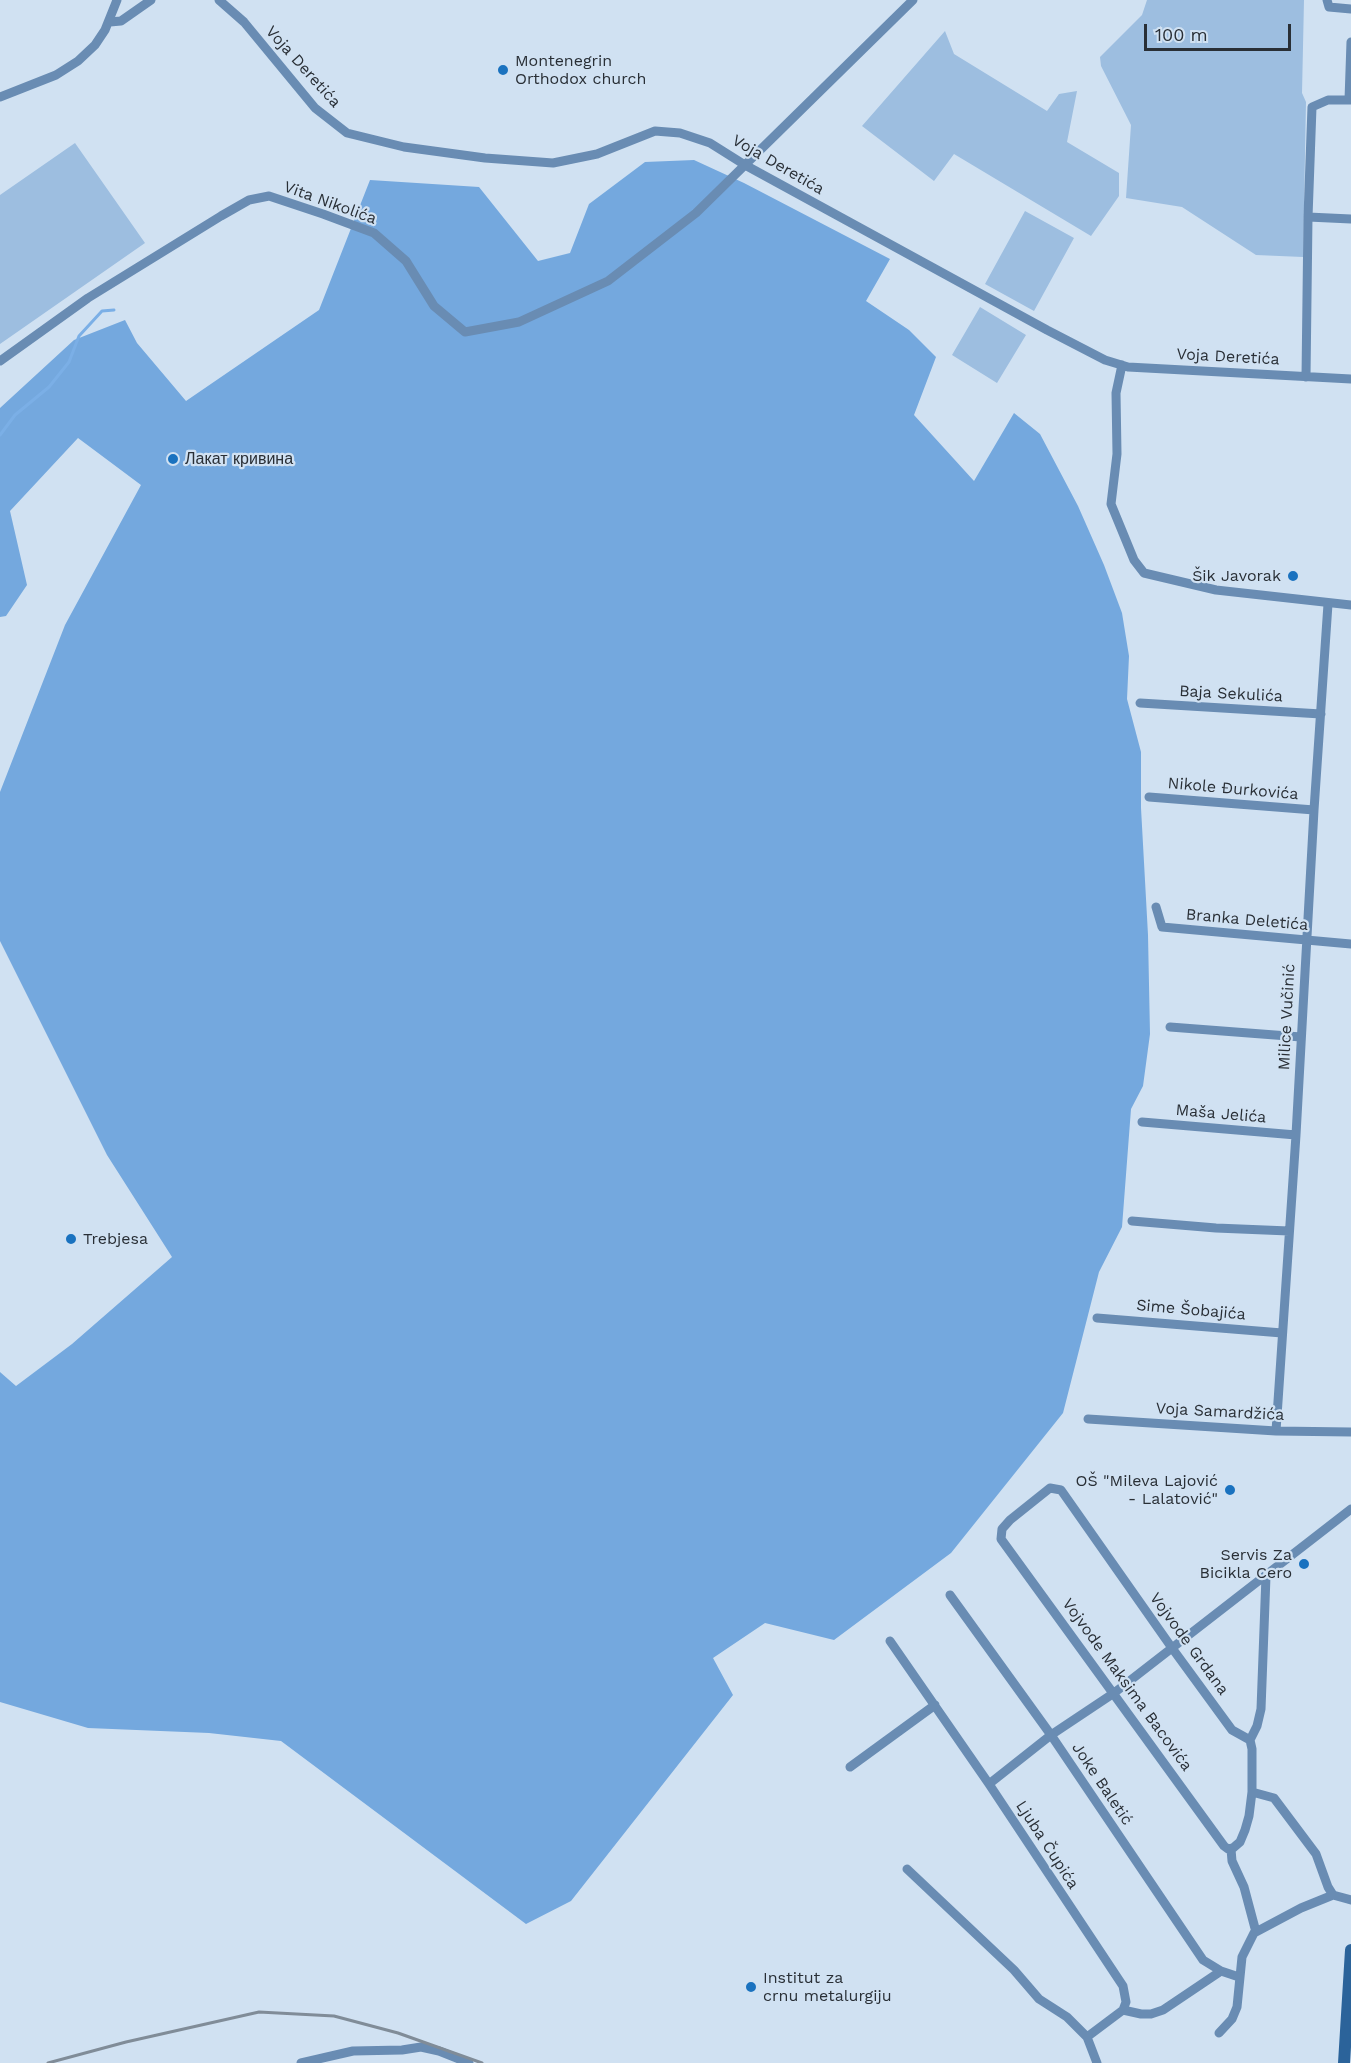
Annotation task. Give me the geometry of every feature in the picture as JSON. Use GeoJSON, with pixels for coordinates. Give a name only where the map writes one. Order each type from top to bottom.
{"type":"FeatureCollection","features":[{"type":"Feature","properties":{"kind":"street"},"geometry":{"type":"LineString","coordinates":[[0,97],[56,75],[72,66],[95,45],[110,22],[117,0]]}},
{"type":"Feature","properties":{"kind":"street"},"geometry":{"type":"LineString","coordinates":[[110,22],[121,21],[151,0]]}},
{"type":"Feature","properties":{"kind":"street","name":"Voja Deretića"},"geometry":{"type":"LineString","coordinates":[[219,0],[244,22],[315,108],[347,134],[404,147],[485,158],[553,163],[597,154],[655,131],[680,133],[710,142],[745,165],[1105,360],[1122,365],[1351,379]]}},
{"type":"Feature","properties":{"kind":"street"},"geometry":{"type":"LineString","coordinates":[[745,165],[913,0]]}},
{"type":"Feature","properties":{"kind":"street"},"geometry":{"type":"LineString","coordinates":[[1327,0],[1329,7],[1351,9]]}},
{"type":"Feature","properties":{"kind":"street"},"geometry":{"type":"LineString","coordinates":[[1306,377],[1312,106],[1328,100],[1350,100],[1351,42]]}},
{"type":"Feature","properties":{"kind":"street","name":"Vita Nikolića"},"geometry":{"type":"LineString","coordinates":[[0,361],[88,298],[212,221],[249,200],[268,196],[374,233],[406,261],[434,306],[465,332],[519,322],[608,281],[696,213],[745,165]]}},
{"type":"Feature","properties":{"kind":"street"},"geometry":{"type":"LineString","coordinates":[[1308,217],[1351,219]]}},
{"type":"Feature","properties":{"kind":"street"},"geometry":{"type":"LineString","coordinates":[[1122,365],[1116,393],[1117,454],[1111,504],[1138,567],[1144,573],[1216,590],[1351,605]]}},
{"type":"Feature","properties":{"kind":"street","name":"Milice Vučinić"},"geometry":{"type":"LineString","coordinates":[[1276,1431],[1328,604]]}},
{"type":"Feature","properties":{"kind":"street","name":"Baja Sekulića"},"geometry":{"type":"LineString","coordinates":[[1140,704],[1321,714]]}},
{"type":"Feature","properties":{"kind":"street","name":"Nikole Đurkovića"},"geometry":{"type":"LineString","coordinates":[[1149,797],[1314,810]]}},
{"type":"Feature","properties":{"kind":"street","name":"Branka Deletića"},"geometry":{"type":"LineString","coordinates":[[1156,907],[1162,927],[1351,944]]}},
{"type":"Feature","properties":{"kind":"street"},"geometry":{"type":"LineString","coordinates":[[1170,1027],[1301,1037]]}},
{"type":"Feature","properties":{"kind":"street","name":"Maša Jelića"},"geometry":{"type":"LineString","coordinates":[[1142,1122],[1296,1135]]}},
{"type":"Feature","properties":{"kind":"street"},"geometry":{"type":"LineString","coordinates":[[1132,1221],[1289,1231]]}},
{"type":"Feature","properties":{"kind":"street","name":"Sime Šobajića"},"geometry":{"type":"LineString","coordinates":[[1097,1318],[1282,1333]]}},
{"type":"Feature","properties":{"kind":"street","name":"Voja Samardžića"},"geometry":{"type":"LineString","coordinates":[[1088,1419],[1276,1431],[1351,1432]]}},
{"type":"Feature","properties":{"kind":"street","name":"Vojvode Grdana"},"geometry":{"type":"LineString","coordinates":[[1001,1539],[1002,1529],[1010,1520],[1050,1488],[1061,1490],[1232,1730],[1250,1740]]}},
{"type":"Feature","properties":{"kind":"street"},"geometry":{"type":"LineString","coordinates":[[989,1784],[1051,1735],[1114,1693],[1351,1509]]}},
{"type":"Feature","properties":{"kind":"street","name":"Vojvode Maksima Bacovića"},"geometry":{"type":"LineString","coordinates":[[1001,1539],[1224,1846],[1229,1849]]}},
{"type":"Feature","properties":{"kind":"street"},"geometry":{"type":"LineString","coordinates":[[1256,1932],[1244,1887],[1229,1849],[1240,1842],[1249,1815],[1252,1792],[1250,1740],[1257,1726],[1261,1709],[1266,1576]]}},
{"type":"Feature","properties":{"kind":"street","name":"Joke Baletić"},"geometry":{"type":"LineString","coordinates":[[950,1595],[1051,1735],[1203,1960],[1221,1971],[1239,1977]]}},
{"type":"Feature","properties":{"kind":"street","name":"Ljuba Čupića"},"geometry":{"type":"LineString","coordinates":[[890,1641],[989,1784],[1123,1986],[1126,2002],[1123,2010]]}},
{"type":"Feature","properties":{"kind":"street"},"geometry":{"type":"LineString","coordinates":[[850,1767],[934,1705]]}},
{"type":"Feature","properties":{"kind":"street"},"geometry":{"type":"LineString","coordinates":[[1252,1792],[1274,1798],[1278,1803],[1316,1854],[1333,1895]]}},
{"type":"Feature","properties":{"kind":"street"},"geometry":{"type":"LineString","coordinates":[[907,1869],[1014,1970],[1039,1999],[1067,2017],[1087,2037],[1098,2063]]}},
{"type":"Feature","properties":{"kind":"street"},"geometry":{"type":"LineString","coordinates":[[1219,2033],[1232,2019],[1237,2007],[1242,1957],[1254,1933],[1301,1908],[1333,1895],[1351,1900]]}},
{"type":"Feature","properties":{"kind":"street"},"geometry":{"type":"LineString","coordinates":[[1344,2063],[1351,1950]]}},
{"type":"Feature","properties":{"kind":"street"},"geometry":{"type":"LineString","coordinates":[[1087,2037],[1123,2010],[1151,2014],[1163,2010],[1221,1971]]}},
{"type":"Feature","properties":{"kind":"street"},"geometry":{"type":"LineString","coordinates":[[301,2063],[353,2051],[402,2050],[421,2047],[439,2051],[469,2063]]}},
{"type":"Feature","properties":{"kind":"shaded area"},"geometry":{"type":"Polygon","coordinates":[[[1147,0],[1304,0],[1302,93],[1306,102],[1303,257],[1256,255],[1182,207],[1126,198],[1131,125],[1101,66],[1100,57],[1142,15],[1147,0]]]}},
{"type":"Feature","properties":{"kind":"shaded area"},"geometry":{"type":"Polygon","coordinates":[[[945,31],[954,54],[1047,111],[1059,94],[1077,91],[1067,142],[1119,173],[1119,196],[1091,236],[954,154],[934,181],[862,126],[945,31]]]}},
{"type":"Feature","properties":{"kind":"shaded area"},"geometry":{"type":"Polygon","coordinates":[[[75,143],[145,243],[0,344],[0,195],[75,143]]]}},
{"type":"Feature","properties":{"kind":"shaded area","name":"Trebjesa"},"geometry":{"type":"Polygon","coordinates":[[[694,160],[744,183],[890,259],[866,301],[909,330],[936,357],[914,415],[974,481],[1014,413],[1040,434],[1078,506],[1122,613],[1129,656],[1127,699],[1141,752],[1150,1034],[1143,1086],[1131,1109],[1122,1227],[1099,1272],[1063,1413],[951,1553],[834,1640],[765,1623],[713,1658],[733,1695],[571,1901],[526,1924],[281,1741],[209,1733],[88,1728],[0,1702],[0,1372],[16,1386],[72,1344],[172,1257],[107,1155],[0,941],[0,792],[65,625],[141,485],[78,438],[10,511],[27,585],[6,616],[0,617],[0,408],[74,340],[125,320],[137,343],[186,401],[319,310],[370,180],[479,187],[538,261],[570,253],[589,204],[645,162],[694,160]]]}},
{"type":"Feature","properties":{"kind":"shaded area"},"geometry":{"type":"Polygon","coordinates":[[[1025,211],[1074,238],[1034,311],[985,284],[1025,211]]]}},
{"type":"Feature","properties":{"kind":"shaded area"},"geometry":{"type":"Polygon","coordinates":[[[980,307],[1026,335],[997,383],[952,355],[980,307]]]}},
{"type":"Feature","properties":{"kind":"waterway"},"geometry":{"type":"LineString","coordinates":[[0,435],[15,415],[49,387],[69,362],[79,336],[102,311],[114,310]]}},
{"type":"Feature","properties":{"kind":"railway"},"geometry":{"type":"LineString","coordinates":[[48,2063],[126,2042],[259,2012],[334,2016],[398,2033],[482,2063]]}},
{"type":"Feature","properties":{"kind":"place","name":"Montenegrin Orthodox church"},"geometry":{"type":"Point","coordinates":[503,70]}},
{"type":"Feature","properties":{"kind":"place","name":"Лакат кривина"},"geometry":{"type":"Point","coordinates":[173,459]}},
{"type":"Feature","properties":{"kind":"place","name":"Šik Javorak"},"geometry":{"type":"Point","coordinates":[1293,576]}},
{"type":"Feature","properties":{"kind":"place","name":"Trebjesa"},"geometry":{"type":"Point","coordinates":[71,1239]}},
{"type":"Feature","properties":{"kind":"place","name":"OŠ \"Mileva Lajović - Lalatović\""},"geometry":{"type":"Point","coordinates":[1230,1490]}},
{"type":"Feature","properties":{"kind":"place","name":"Servis Za Bicikla Cero"},"geometry":{"type":"Point","coordinates":[1304,1564]}},
{"type":"Feature","properties":{"kind":"place","name":"Institut za crnu metalurgiju"},"geometry":{"type":"Point","coordinates":[751,1987]}}]}
